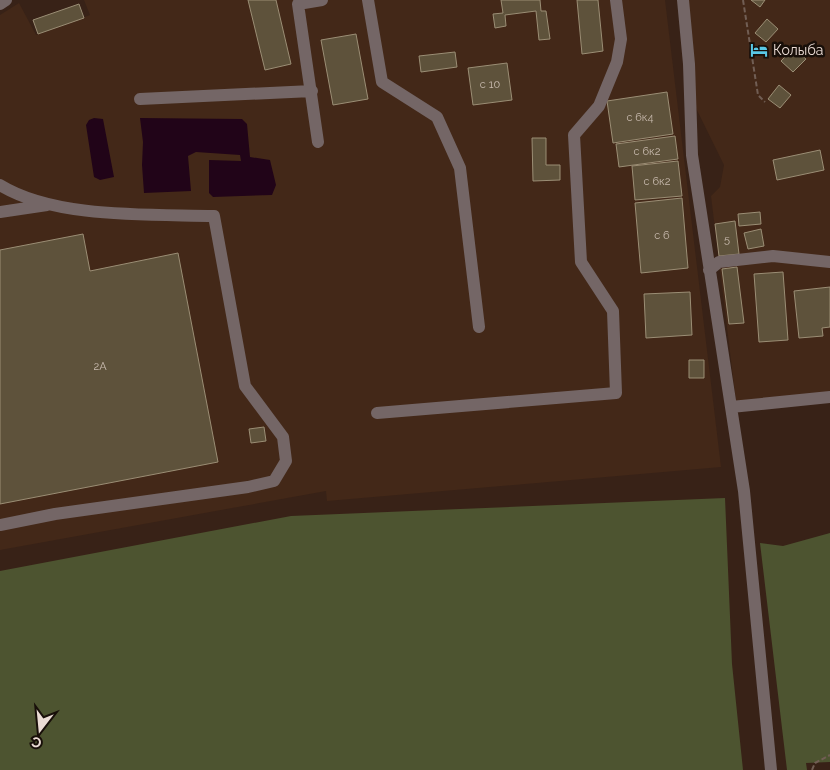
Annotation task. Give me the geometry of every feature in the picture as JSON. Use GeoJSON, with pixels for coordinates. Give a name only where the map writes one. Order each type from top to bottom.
{"type":"FeatureCollection","features":[{"type":"Feature","properties":{"kind":"street"},"geometry":{"type":"LineString","coordinates":[[0,4],[6,0]]}},
{"type":"Feature","properties":{"kind":"street"},"geometry":{"type":"LineString","coordinates":[[318,142],[298,4],[322,0]]}},
{"type":"Feature","properties":{"kind":"street"},"geometry":{"type":"LineString","coordinates":[[368,0],[382,82],[437,117],[460,168],[479,327]]}},
{"type":"Feature","properties":{"kind":"street"},"geometry":{"type":"LineString","coordinates":[[377,413],[616,393],[613,311],[580,262],[574,135],[599,106],[617,62],[621,40],[616,0]]}},
{"type":"Feature","properties":{"kind":"street"},"geometry":{"type":"LineString","coordinates":[[683,0],[689,64],[692,155],[744,491],[771,770]]}},
{"type":"Feature","properties":{"kind":"street"},"geometry":{"type":"LineString","coordinates":[[140,99],[312,91]]}},
{"type":"Feature","properties":{"kind":"street"},"geometry":{"type":"LineString","coordinates":[[0,185],[48,205]]}},
{"type":"Feature","properties":{"kind":"street"},"geometry":{"type":"LineString","coordinates":[[0,212],[48,205],[142,215],[214,216],[245,386],[284,437],[286,461],[274,481],[248,487],[55,514],[0,525]]}},
{"type":"Feature","properties":{"kind":"street"},"geometry":{"type":"LineString","coordinates":[[709,270],[719,262],[773,256],[830,262]]}},
{"type":"Feature","properties":{"kind":"street"},"geometry":{"type":"LineString","coordinates":[[731,407],[830,397]]}},
{"type":"Feature","properties":{"kind":"path"},"geometry":{"type":"LineString","coordinates":[[744,0],[758,95],[766,102]]}},
{"type":"Feature","properties":{"kind":"path"},"geometry":{"type":"LineString","coordinates":[[812,770],[815,763],[830,755]]}},
{"type":"Feature","properties":{"kind":"shaded area"},"geometry":{"type":"Polygon","coordinates":[[[84,0],[665,0],[721,467],[327,501],[326,491],[0,550],[0,15],[19,3],[36,35],[90,15],[84,0]]]}},
{"type":"Feature","properties":{"kind":"shaded area"},"geometry":{"type":"Polygon","coordinates":[[[683,0],[830,0],[830,394],[736,401],[711,196],[720,187],[724,165],[692,100],[683,0]]]}},
{"type":"Feature","properties":{"kind":"shaded area"},"geometry":{"type":"Polygon","coordinates":[[[94,118],[103,119],[114,177],[100,180],[94,177],[86,125],[89,120],[94,118]]]}},
{"type":"Feature","properties":{"kind":"shaded area"},"geometry":{"type":"Polygon","coordinates":[[[140,118],[242,119],[247,124],[250,157],[270,160],[276,185],[272,195],[213,197],[209,193],[209,160],[241,161],[240,155],[196,152],[188,156],[191,191],[144,193],[143,142],[140,118]]]}},
{"type":"Feature","properties":{"kind":"green space"},"geometry":{"type":"Polygon","coordinates":[[[725,498],[732,664],[743,770],[0,770],[0,571],[291,516],[725,498]]]}},
{"type":"Feature","properties":{"kind":"green space"},"geometry":{"type":"Polygon","coordinates":[[[830,533],[830,762],[806,763],[807,770],[787,770],[760,543],[783,546],[830,533]]]}},
{"type":"Feature","properties":{"kind":"building"},"geometry":{"type":"Polygon","coordinates":[[[248,0],[276,0],[291,64],[265,70],[248,0]]]}},
{"type":"Feature","properties":{"kind":"building"},"geometry":{"type":"Polygon","coordinates":[[[501,0],[540,0],[541,11],[546,11],[550,39],[539,40],[536,11],[505,15],[506,26],[495,28],[493,14],[503,13],[501,0]]]}},
{"type":"Feature","properties":{"kind":"building"},"geometry":{"type":"Polygon","coordinates":[[[577,0],[598,0],[603,51],[582,54],[577,0]]]}},
{"type":"Feature","properties":{"kind":"building"},"geometry":{"type":"Polygon","coordinates":[[[751,0],[765,0],[760,7],[751,0]]]}},
{"type":"Feature","properties":{"kind":"building"},"geometry":{"type":"Polygon","coordinates":[[[79,4],[84,18],[38,34],[33,20],[79,4]]]}},
{"type":"Feature","properties":{"kind":"building"},"geometry":{"type":"Polygon","coordinates":[[[767,19],[778,29],[766,42],[755,33],[767,19]]]}},
{"type":"Feature","properties":{"kind":"building"},"geometry":{"type":"Polygon","coordinates":[[[356,34],[368,99],[333,105],[321,40],[356,34]]]}},
{"type":"Feature","properties":{"kind":"building"},"geometry":{"type":"Polygon","coordinates":[[[794,48],[806,59],[793,72],[781,61],[794,48]]]}},
{"type":"Feature","properties":{"kind":"building"},"geometry":{"type":"Polygon","coordinates":[[[455,52],[457,67],[421,72],[419,56],[455,52]]]}},
{"type":"Feature","properties":{"kind":"building"},"geometry":{"type":"Polygon","coordinates":[[[507,63],[512,100],[473,105],[468,68],[507,63]]]}},
{"type":"Feature","properties":{"kind":"building"},"geometry":{"type":"Polygon","coordinates":[[[779,85],[791,95],[780,108],[768,99],[779,85]]]}},
{"type":"Feature","properties":{"kind":"building"},"geometry":{"type":"Polygon","coordinates":[[[667,92],[673,134],[613,143],[607,101],[667,92]]]}},
{"type":"Feature","properties":{"kind":"building"},"geometry":{"type":"Polygon","coordinates":[[[675,136],[678,159],[619,167],[616,144],[675,136]]]}},
{"type":"Feature","properties":{"kind":"building"},"geometry":{"type":"Polygon","coordinates":[[[532,138],[546,138],[546,165],[560,165],[560,180],[533,181],[532,138]]]}},
{"type":"Feature","properties":{"kind":"building"},"geometry":{"type":"Polygon","coordinates":[[[820,150],[824,170],[777,180],[773,160],[820,150]]]}},
{"type":"Feature","properties":{"kind":"building"},"geometry":{"type":"Polygon","coordinates":[[[678,161],[682,196],[635,200],[632,166],[678,161]]]}},
{"type":"Feature","properties":{"kind":"building"},"geometry":{"type":"Polygon","coordinates":[[[682,198],[688,268],[641,273],[635,203],[682,198]]]}},
{"type":"Feature","properties":{"kind":"building"},"geometry":{"type":"Polygon","coordinates":[[[760,212],[761,224],[739,226],[738,214],[760,212]]]}},
{"type":"Feature","properties":{"kind":"building"},"geometry":{"type":"Polygon","coordinates":[[[735,221],[739,254],[719,256],[715,224],[735,221]]]}},
{"type":"Feature","properties":{"kind":"building"},"geometry":{"type":"Polygon","coordinates":[[[761,229],[764,246],[748,249],[744,233],[761,229]]]}},
{"type":"Feature","properties":{"kind":"building"},"geometry":{"type":"Polygon","coordinates":[[[83,234],[90,271],[178,253],[218,462],[0,504],[0,250],[83,234]]]}},
{"type":"Feature","properties":{"kind":"building"},"geometry":{"type":"Polygon","coordinates":[[[737,267],[744,323],[729,324],[722,269],[737,267]]]}},
{"type":"Feature","properties":{"kind":"building"},"geometry":{"type":"Polygon","coordinates":[[[783,272],[788,340],[759,342],[754,274],[783,272]]]}},
{"type":"Feature","properties":{"kind":"building"},"geometry":{"type":"Polygon","coordinates":[[[830,287],[830,327],[822,328],[823,336],[799,338],[794,291],[830,287]]]}},
{"type":"Feature","properties":{"kind":"building"},"geometry":{"type":"Polygon","coordinates":[[[690,292],[692,335],[646,338],[644,294],[690,292]]]}},
{"type":"Feature","properties":{"kind":"building"},"geometry":{"type":"Polygon","coordinates":[[[689,360],[704,360],[704,378],[689,378],[689,360]]]}},
{"type":"Feature","properties":{"kind":"building"},"geometry":{"type":"Polygon","coordinates":[[[264,427],[266,441],[251,443],[249,429],[264,427]]]}},
{"type":"Feature","properties":{"kind":"place","name":"Колыба"},"geometry":{"type":"Point","coordinates":[759,50]}}]}
